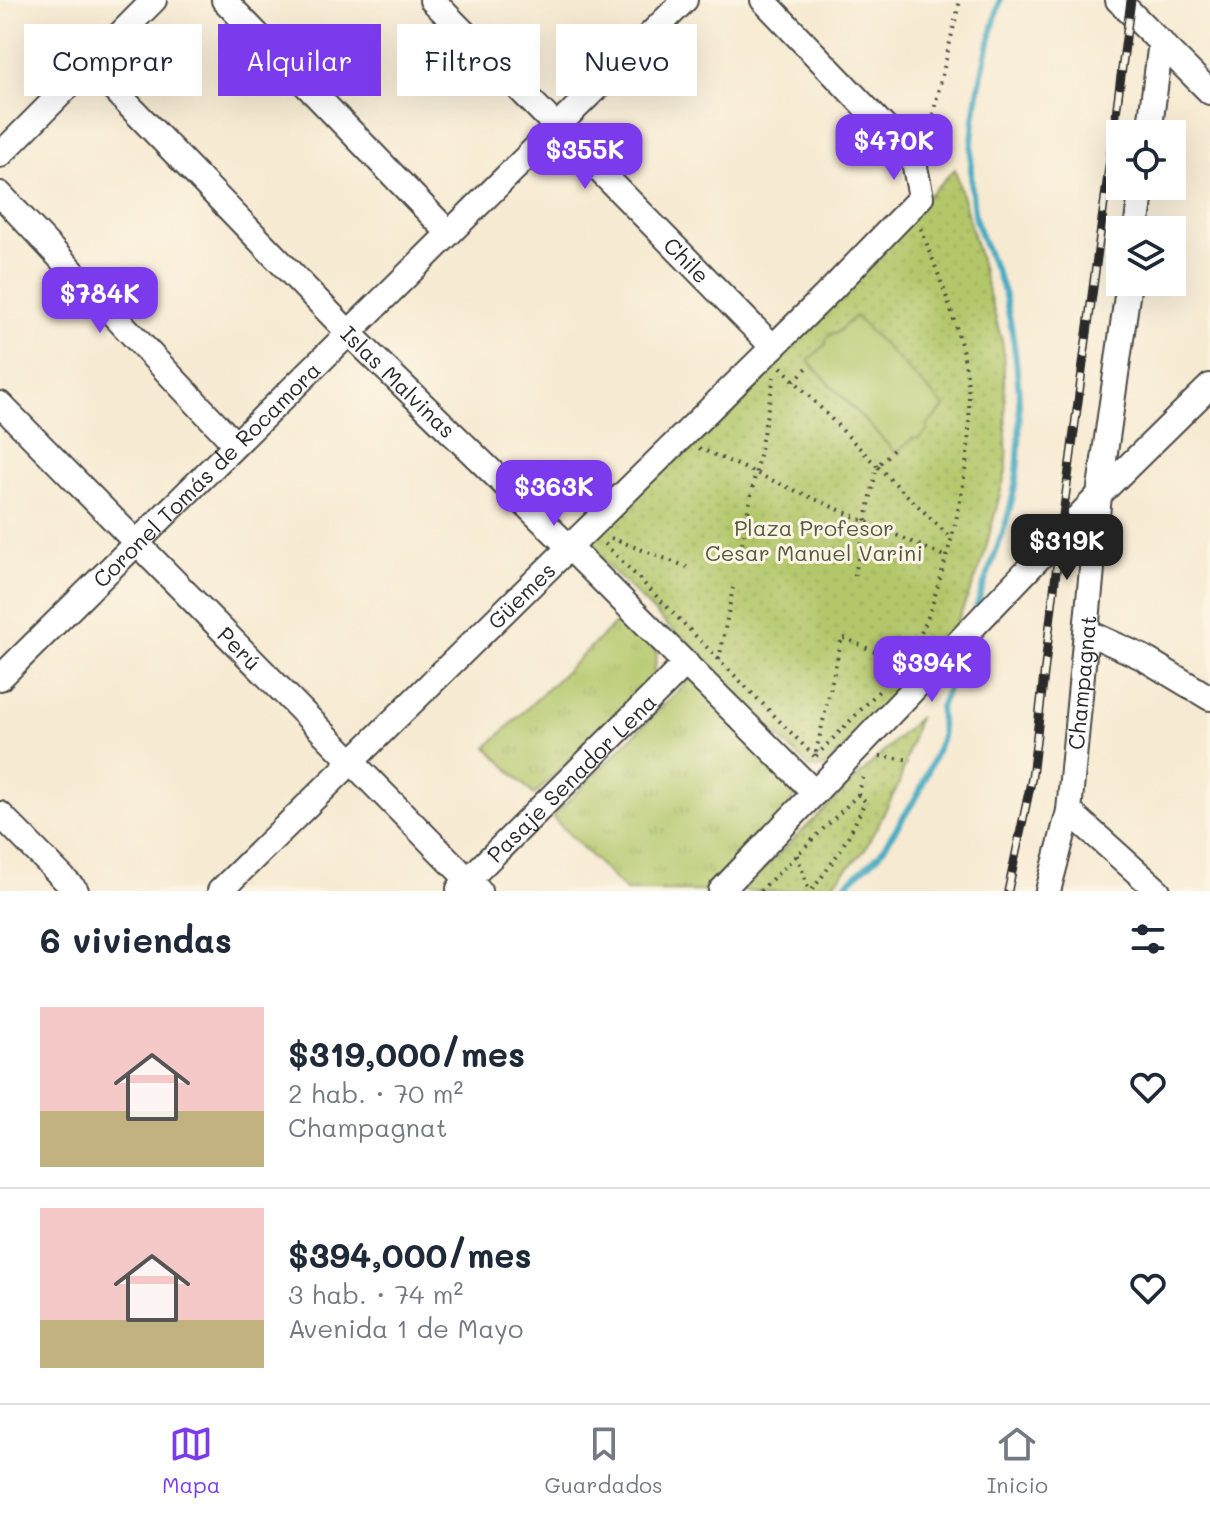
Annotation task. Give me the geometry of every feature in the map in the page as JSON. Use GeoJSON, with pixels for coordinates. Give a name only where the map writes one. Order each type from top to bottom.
{"type":"FeatureCollection","features":[{"type":"Feature","properties":{"kind":"street"},"geometry":{"type":"LineString","coordinates":[[130,24],[154,0]]}},
{"type":"Feature","properties":{"kind":"street"},"geometry":{"type":"LineString","coordinates":[[224,0],[449,233]]}},
{"type":"Feature","properties":{"kind":"street","name":"Chile"},"geometry":{"type":"LineString","coordinates":[[432,0],[773,347]]}},
{"type":"Feature","properties":{"kind":"street","name":"Coronel Tomás de Rocamora"},"geometry":{"type":"LineString","coordinates":[[0,678],[685,0]]}},
{"type":"Feature","properties":{"kind":"street"},"geometry":{"type":"LineString","coordinates":[[763,0],[913,157]]}},
{"type":"Feature","properties":{"kind":"street"},"geometry":{"type":"LineString","coordinates":[[1118,0],[1210,92]]}},
{"type":"Feature","properties":{"kind":"street"},"geometry":{"type":"LineString","coordinates":[[1151,120],[1161,42]]}},
{"type":"Feature","properties":{"kind":"street"},"geometry":{"type":"LineString","coordinates":[[0,155],[59,96]]}},
{"type":"Feature","properties":{"kind":"street","name":"Islas Malvinas"},"geometry":{"type":"LineString","coordinates":[[120,96],[348,332],[815,793]]}},
{"type":"Feature","properties":{"kind":"street","name":"Güemes"},"geometry":{"type":"LineString","coordinates":[[220,891],[773,347],[921,197],[913,157]]}},
{"type":"Feature","properties":{"kind":"street"},"geometry":{"type":"LineString","coordinates":[[0,194],[235,444]]}},
{"type":"Feature","properties":{"kind":"street","name":"Champagnat"},"geometry":{"type":"LineString","coordinates":[[1048,891],[1069,811],[1099,495],[1127,296]]}},
{"type":"Feature","properties":{"kind":"street"},"geometry":{"type":"LineString","coordinates":[[721,891],[1099,495],[1206,399]]}},
{"type":"Feature","properties":{"kind":"street","name":"Perú"},"geometry":{"type":"LineString","coordinates":[[0,404],[352,761],[468,887]]}},
{"type":"Feature","properties":{"kind":"street"},"geometry":{"type":"LineString","coordinates":[[1087,632],[1142,657],[1210,698]]}},
{"type":"Feature","properties":{"kind":"street","name":"Pasaje Senador Lena"},"geometry":{"type":"LineString","coordinates":[[468,887],[686,663]]}},
{"type":"Feature","properties":{"kind":"street"},"geometry":{"type":"LineString","coordinates":[[1069,811],[1158,891]]}},
{"type":"Feature","properties":{"kind":"street"},"geometry":{"type":"LineString","coordinates":[[0,814],[76,891]]}},
{"type":"Feature","properties":{"kind":"path"},"geometry":{"type":"LineString","coordinates":[[913,157],[933,114],[960,0]]}},
{"type":"Feature","properties":{"kind":"path"},"geometry":{"type":"LineString","coordinates":[[797,775],[892,676],[921,633],[952,539],[967,451],[968,391],[965,366],[943,286],[919,223],[908,234]]}},
{"type":"Feature","properties":{"kind":"path"},"geometry":{"type":"LineString","coordinates":[[742,543],[777,363],[952,539]]}},
{"type":"Feature","properties":{"kind":"path"},"geometry":{"type":"LineString","coordinates":[[794,381],[811,364]]}},
{"type":"Feature","properties":{"kind":"path"},"geometry":{"type":"LineString","coordinates":[[705,436],[695,446],[946,557]]}},
{"type":"Feature","properties":{"kind":"path"},"geometry":{"type":"LineString","coordinates":[[854,579],[877,466],[893,450]]}},
{"type":"Feature","properties":{"kind":"path"},"geometry":{"type":"LineString","coordinates":[[687,567],[607,536],[601,540],[815,757]]}},
{"type":"Feature","properties":{"kind":"path"},"geometry":{"type":"LineString","coordinates":[[713,691],[733,588]]}},
{"type":"Feature","properties":{"kind":"path"},"geometry":{"type":"LineString","coordinates":[[815,757],[842,637],[901,663]]}},
{"type":"Feature","properties":{"kind":"path"},"geometry":{"type":"LineString","coordinates":[[870,754],[912,760]]}},
{"type":"Feature","properties":{"kind":"path"},"geometry":{"type":"LineString","coordinates":[[760,891],[858,795],[865,801],[842,851],[810,891]]}},
{"type":"Feature","properties":{"kind":"path"},"geometry":{"type":"LineString","coordinates":[[797,855],[810,891]]}},
{"type":"Feature","properties":{"kind":"green space","name":"Plaza Profesor Cesar Manuel Varini"},"geometry":{"type":"Polygon","coordinates":[[[955,169],[1003,345],[1007,467],[982,563],[953,632],[826,767],[810,768],[581,539],[955,169]]]}},
{"type":"Feature","properties":{"kind":"green space"},"geometry":{"type":"Polygon","coordinates":[[[855,316],[945,407],[927,425],[928,430],[896,453],[808,361],[826,344],[826,339],[855,316]]]}},
{"type":"Feature","properties":{"kind":"green space"},"geometry":{"type":"Polygon","coordinates":[[[622,617],[657,653],[654,676],[534,795],[487,747],[622,617]]]}},
{"type":"Feature","properties":{"kind":"green space"},"geometry":{"type":"Polygon","coordinates":[[[691,678],[794,781],[796,794],[788,808],[704,891],[626,891],[552,817],[691,678]]]}},
{"type":"Feature","properties":{"kind":"green space"},"geometry":{"type":"Polygon","coordinates":[[[918,718],[899,784],[864,851],[826,891],[741,891],[918,718]]]}},
{"type":"Feature","properties":{"kind":"waterway"},"geometry":{"type":"LineString","coordinates":[[975,612],[1012,500],[1019,440],[1018,378],[1009,316],[1005,296],[978,228],[971,178],[977,101],[1000,0]]}},
{"type":"Feature","properties":{"kind":"waterway"},"geometry":{"type":"LineString","coordinates":[[838,891],[879,855],[919,793],[942,737],[940,707],[962,653]]}},
{"type":"Feature","properties":{"kind":"railway"},"geometry":{"type":"LineString","coordinates":[[1008,891],[1032,777],[1060,538],[1131,0]]}}]}
